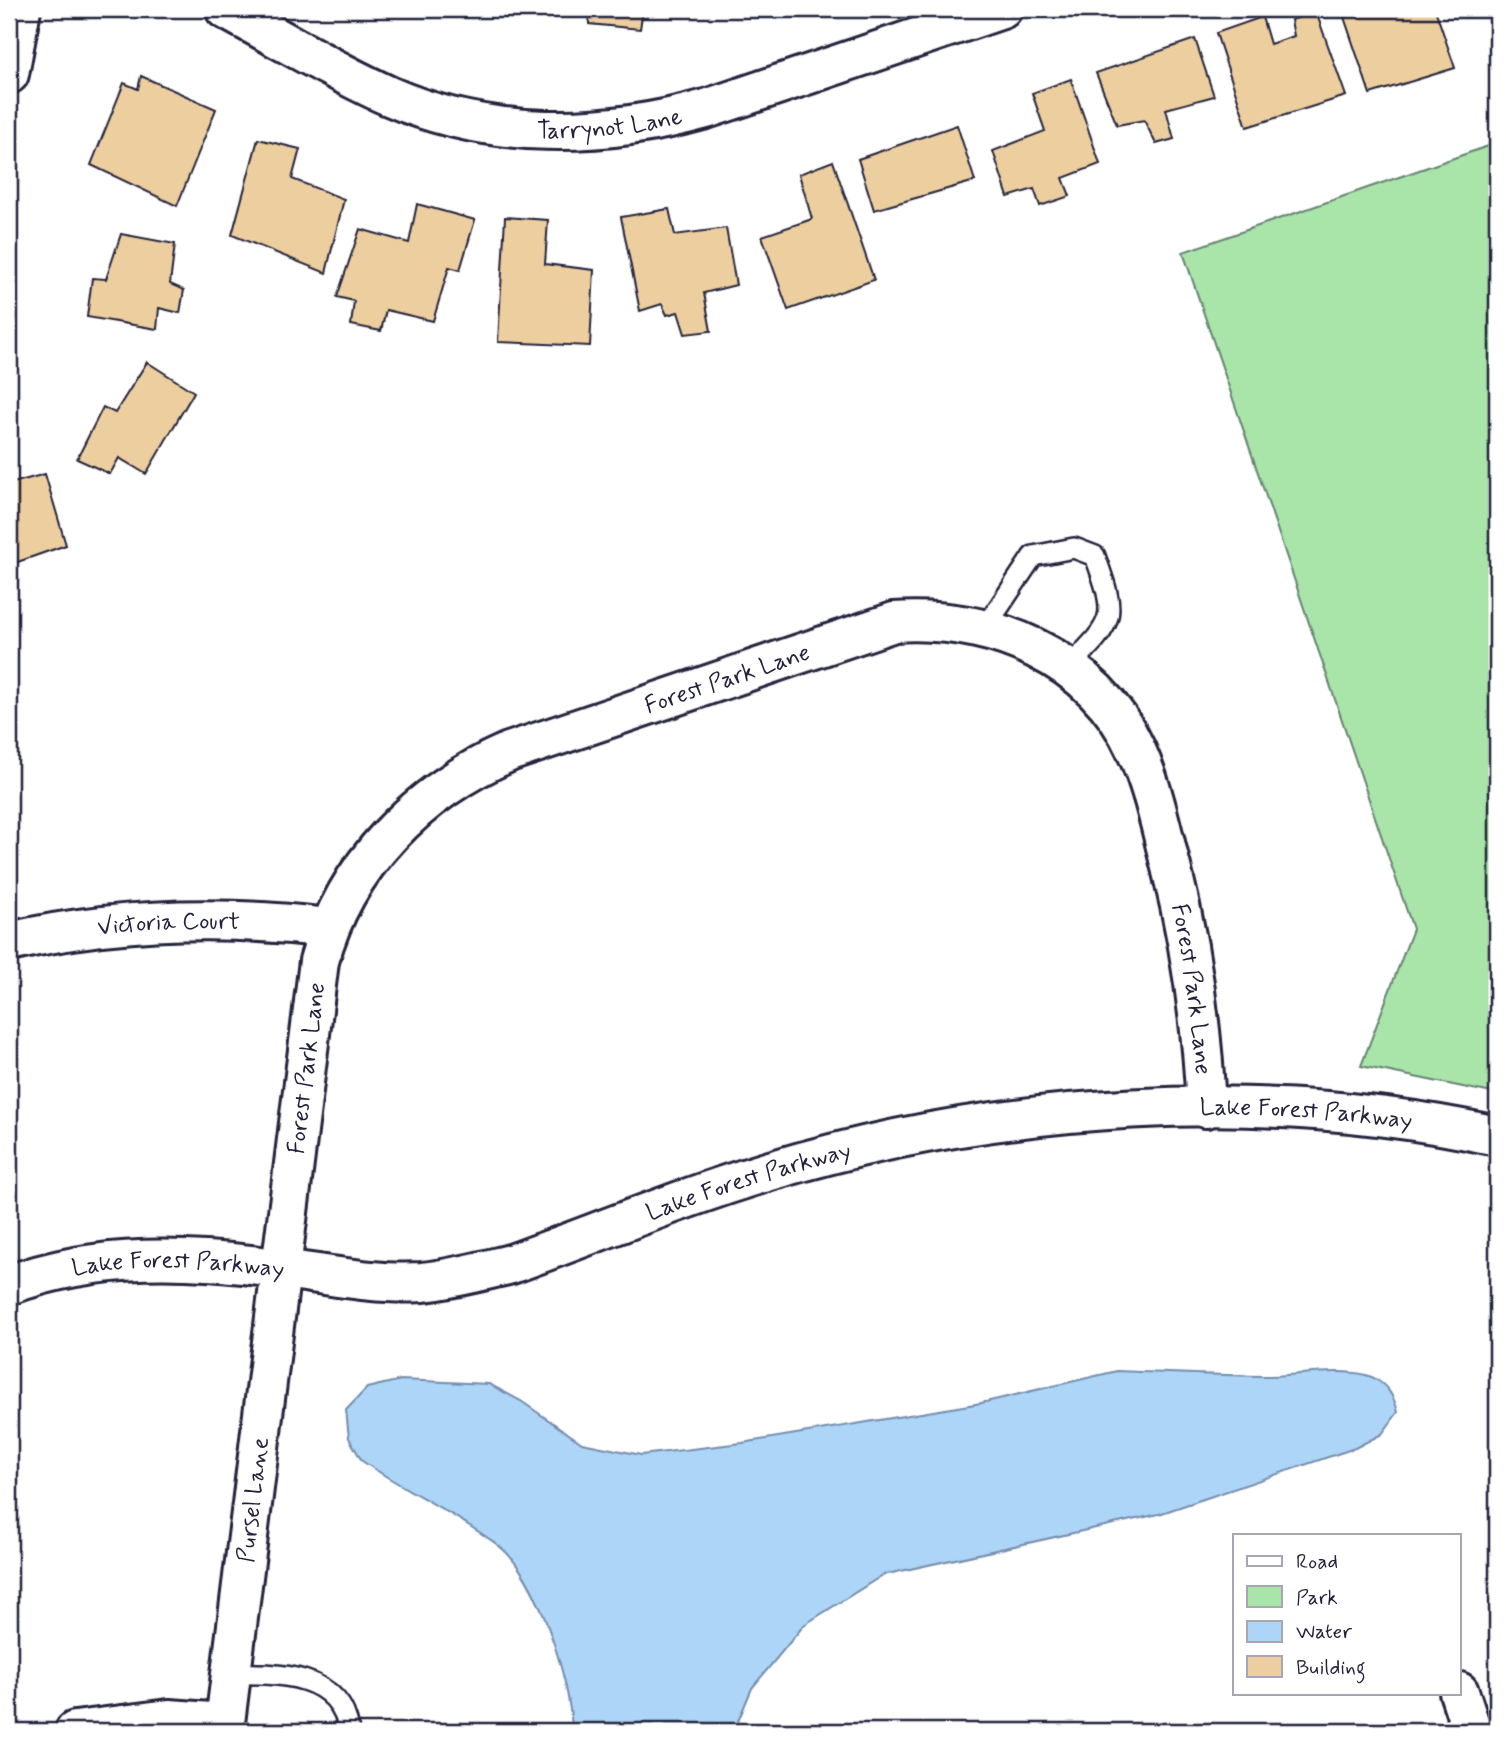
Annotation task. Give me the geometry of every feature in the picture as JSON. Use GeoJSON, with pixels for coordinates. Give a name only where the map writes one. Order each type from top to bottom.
{"type":"FeatureCollection","features":[{"type":"Feature","properties":{"kind":"street"},"geometry":{"type":"LineString","coordinates":[[9,74],[21,9]]}},
{"type":"Feature","properties":{"kind":"street","name":"Tarrynot Lane"},"geometry":{"type":"LineString","coordinates":[[225,9],[389,96],[420,107],[518,130],[631,126],[696,112],[1002,9]]}},
{"type":"Feature","properties":{"kind":"street","name":"Forest Park Lane"},"geometry":{"type":"LineString","coordinates":[[280,1269],[319,961],[328,928],[360,873],[397,827],[437,791],[483,763],[589,724],[894,622],[942,621],[985,628],[1032,645],[1068,668],[1098,695],[1118,720],[1144,770],[1161,826],[1190,954],[1202,1043],[1206,1108]]}},
{"type":"Feature","properties":{"kind":"street","name":"Victoria Court"},"geometry":{"type":"LineString","coordinates":[[9,942],[107,925],[222,918],[268,920],[328,928]]}},
{"type":"Feature","properties":{"kind":"street","name":"Lake Forest Parkway"},"geometry":{"type":"LineString","coordinates":[[9,1285],[88,1263],[133,1259],[225,1262],[339,1277],[421,1282],[469,1275],[511,1264],[769,1171],[854,1149],[1015,1119],[1112,1109],[1206,1108],[1388,1117],[1497,1136]]}},
{"type":"Feature","properties":{"kind":"street","name":"Pursel Lane"},"geometry":{"type":"LineString","coordinates":[[224,1727],[280,1269]]}},
{"type":"Feature","properties":{"kind":"street"},"geometry":{"type":"LineString","coordinates":[[1460,1694],[1472,1731]]}},
{"type":"Feature","properties":{"kind":"street"},"geometry":{"type":"LineString","coordinates":[[75,1731],[169,1719],[224,1727]]}},
{"type":"Feature","properties":{"kind":"lane"},"geometry":{"type":"LineString","coordinates":[[985,628],[1033,556],[1074,548],[1095,556],[1111,602],[1108,620],[1092,644],[1068,668]]}},
{"type":"Feature","properties":{"kind":"lane"},"geometry":{"type":"LineString","coordinates":[[231,1674],[266,1673],[328,1689],[339,1700],[349,1731]]}},
{"type":"Feature","properties":{"kind":"green space"},"geometry":{"type":"Polygon","coordinates":[[[1497,143],[1497,1094],[1361,1066],[1413,929],[1183,252],[1497,143]]]}},
{"type":"Feature","properties":{"kind":"water"},"geometry":{"type":"Polygon","coordinates":[[[1117,1371],[1262,1376],[1350,1372],[1379,1381],[1387,1388],[1398,1412],[1382,1434],[1355,1448],[1159,1514],[883,1575],[804,1625],[752,1688],[734,1731],[572,1731],[566,1686],[550,1632],[527,1581],[513,1561],[483,1534],[362,1461],[349,1438],[346,1410],[367,1388],[401,1380],[489,1384],[521,1401],[582,1443],[641,1455],[742,1443],[981,1403],[1117,1371]]]}},
{"type":"Feature","properties":{"kind":"building"},"geometry":{"type":"Polygon","coordinates":[[[589,9],[643,9],[640,29],[589,24],[589,9]]]}},
{"type":"Feature","properties":{"kind":"building"},"geometry":{"type":"Polygon","coordinates":[[[1373,9],[1435,9],[1455,68],[1370,94],[1344,17],[1373,9]]]}},
{"type":"Feature","properties":{"kind":"building"},"geometry":{"type":"Polygon","coordinates":[[[1316,12],[1346,96],[1247,127],[1216,33],[1262,17],[1270,44],[1294,36],[1291,20],[1316,12]]]}},
{"type":"Feature","properties":{"kind":"building"},"geometry":{"type":"Polygon","coordinates":[[[1195,39],[1214,96],[1166,109],[1174,139],[1156,144],[1144,120],[1117,125],[1096,73],[1195,39]]]}},
{"type":"Feature","properties":{"kind":"building"},"geometry":{"type":"Polygon","coordinates":[[[141,76],[216,109],[177,206],[91,165],[124,83],[138,89],[141,76]]]}},
{"type":"Feature","properties":{"kind":"building"},"geometry":{"type":"Polygon","coordinates":[[[1071,79],[1100,164],[1063,178],[1070,196],[1040,206],[1034,189],[1008,197],[993,151],[1045,131],[1032,93],[1071,79]]]}},
{"type":"Feature","properties":{"kind":"building"},"geometry":{"type":"Polygon","coordinates":[[[957,125],[975,181],[874,210],[858,159],[957,125]]]}},
{"type":"Feature","properties":{"kind":"building"},"geometry":{"type":"Polygon","coordinates":[[[258,139],[300,149],[292,179],[344,199],[326,273],[232,235],[258,139]]]}},
{"type":"Feature","properties":{"kind":"building"},"geometry":{"type":"Polygon","coordinates":[[[833,161],[874,280],[788,310],[762,236],[812,219],[799,174],[833,161]]]}},
{"type":"Feature","properties":{"kind":"building"},"geometry":{"type":"Polygon","coordinates":[[[417,204],[475,220],[460,270],[449,267],[433,321],[386,310],[381,331],[351,325],[354,301],[337,297],[360,229],[409,243],[417,204]]]}},
{"type":"Feature","properties":{"kind":"building"},"geometry":{"type":"Polygon","coordinates":[[[669,209],[675,235],[726,228],[736,285],[704,293],[711,331],[685,334],[678,312],[667,315],[662,304],[640,311],[621,217],[669,209]]]}},
{"type":"Feature","properties":{"kind":"building"},"geometry":{"type":"Polygon","coordinates":[[[505,217],[548,220],[545,264],[594,270],[590,346],[498,342],[505,217]]]}},
{"type":"Feature","properties":{"kind":"building"},"geometry":{"type":"Polygon","coordinates":[[[121,234],[175,244],[170,284],[184,290],[180,313],[159,308],[157,329],[87,317],[92,278],[106,279],[121,234]]]}},
{"type":"Feature","properties":{"kind":"building"},"geometry":{"type":"Polygon","coordinates":[[[147,362],[194,392],[146,474],[119,458],[110,474],[77,459],[103,407],[115,413],[147,362]]]}},
{"type":"Feature","properties":{"kind":"building"},"geometry":{"type":"Polygon","coordinates":[[[45,474],[66,545],[9,565],[9,484],[45,474]]]}}]}
